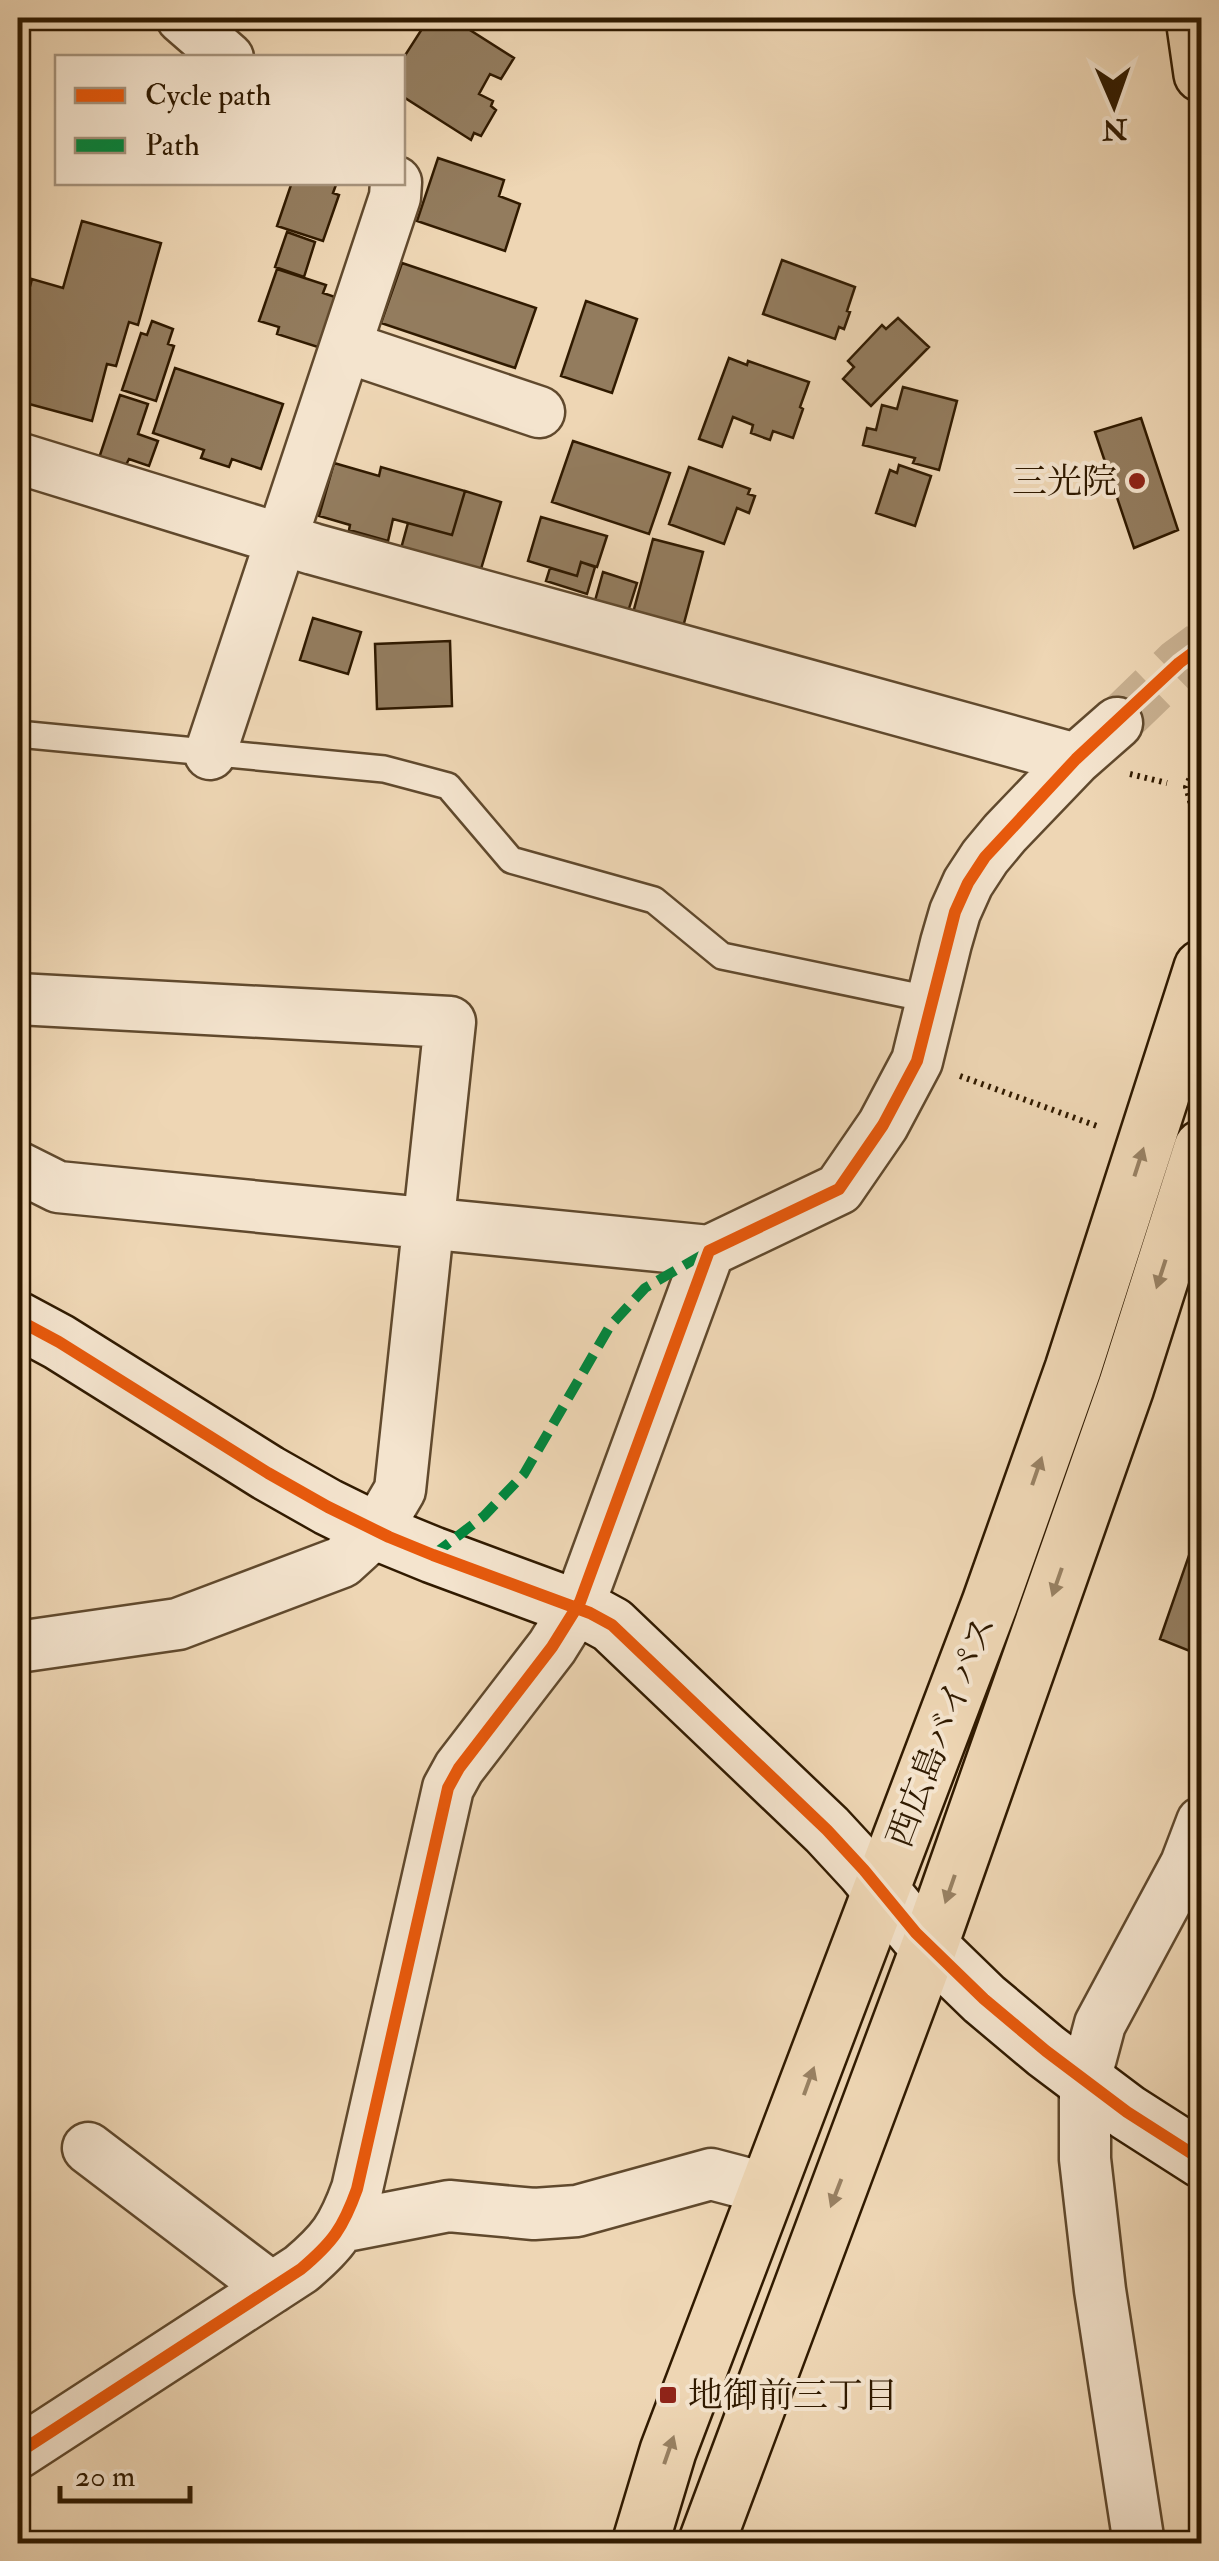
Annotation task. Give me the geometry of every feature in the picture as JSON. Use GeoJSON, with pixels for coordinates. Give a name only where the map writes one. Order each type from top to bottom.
{"type":"FeatureCollection","features":[{"type":"Feature","properties":{"kind":"highway"},"geometry":{"type":"LineString","coordinates":[[1194,18],[1202,74]]}},
{"type":"Feature","properties":{"kind":"highway","name":"西広島バイパス"},"geometry":{"type":"LineString","coordinates":[[640,2544],[668,2451],[990,1603],[1066,1387],[1202,968]]}},
{"type":"Feature","properties":{"kind":"highway","name":"西広島バイパス"},"geometry":{"type":"LineString","coordinates":[[706,2544],[929,1947],[1126,1387],[1202,1148]]}},
{"type":"Feature","properties":{"kind":"street"},"geometry":{"type":"LineString","coordinates":[[182,18],[225,55]]}},
{"type":"Feature","properties":{"kind":"street"},"geometry":{"type":"LineString","coordinates":[[210,754],[396,185]]}},
{"type":"Feature","properties":{"kind":"street"},"geometry":{"type":"LineString","coordinates":[[346,347],[539,412]]}},
{"type":"Feature","properties":{"kind":"street"},"geometry":{"type":"LineString","coordinates":[[18,458],[282,539],[1076,760]]}},
{"type":"Feature","properties":{"kind":"street"},"geometry":{"type":"LineString","coordinates":[[18,1167],[58,1187],[709,1251],[839,1190],[883,1125],[917,1061],[955,912],[968,883],[1006,833],[1117,723]]}},
{"type":"Feature","properties":{"kind":"street"},"geometry":{"type":"LineString","coordinates":[[18,999],[450,1022],[400,1490],[376,1531],[342,1562],[178,1624],[18,1647]]}},
{"type":"Feature","properties":{"kind":"street"},"geometry":{"type":"LineString","coordinates":[[18,2454],[302,2269],[341,2228],[357,2189],[448,1788],[459,1768],[560,1636],[576,1608],[709,1251]]}},
{"type":"Feature","properties":{"kind":"street"},"geometry":{"type":"LineString","coordinates":[[18,1320],[328,1508],[453,1563],[576,1608],[621,1633],[827,1830],[929,1947],[984,1999],[1127,2112],[1202,2160]]}},
{"type":"Feature","properties":{"kind":"street"},"geometry":{"type":"LineString","coordinates":[[1140,2544],[1100,2290],[1085,2158],[1084,2080],[1100,2024],[1186,1864],[1202,1822]]}},
{"type":"Feature","properties":{"kind":"street"},"geometry":{"type":"LineString","coordinates":[[88,2148],[272,2288]]}},
{"type":"Feature","properties":{"kind":"street"},"geometry":{"type":"LineString","coordinates":[[341,2228],[448,2206],[534,2214],[577,2210],[711,2174],[768,2189]]}},
{"type":"Feature","properties":{"kind":"lane"},"geometry":{"type":"LineString","coordinates":[[18,734],[384,768],[448,786],[511,860],[654,900],[722,956],[933,1000]]}},
{"type":"Feature","properties":{"kind":"path"},"geometry":{"type":"LineString","coordinates":[[1195,764],[1186,787],[1196,822]]}},
{"type":"Feature","properties":{"kind":"path"},"geometry":{"type":"LineString","coordinates":[[917,1061],[1098,1126]]}},
{"type":"Feature","properties":{"kind":"building"},"geometry":{"type":"Polygon","coordinates":[[[429,18],[451,18],[514,58],[501,79],[490,74],[479,94],[493,101],[491,106],[496,110],[481,136],[474,133],[471,140],[405,98],[405,55],[429,18]]]}},
{"type":"Feature","properties":{"kind":"building"},"geometry":{"type":"Polygon","coordinates":[[[438,158],[504,180],[499,196],[520,204],[505,251],[417,221],[438,158]]]}},
{"type":"Feature","properties":{"kind":"building"},"geometry":{"type":"Polygon","coordinates":[[[291,185],[336,185],[333,193],[339,195],[323,241],[277,226],[291,185]]]}},
{"type":"Feature","properties":{"kind":"building"},"geometry":{"type":"Polygon","coordinates":[[[82,221],[161,243],[138,325],[129,322],[116,366],[107,364],[92,421],[18,401],[18,319],[21,320],[32,279],[63,288],[82,221]]]}},
{"type":"Feature","properties":{"kind":"building"},"geometry":{"type":"Polygon","coordinates":[[[287,232],[315,242],[304,277],[275,267],[287,232]]]}},
{"type":"Feature","properties":{"kind":"building"},"geometry":{"type":"Polygon","coordinates":[[[782,260],[855,287],[844,329],[839,327],[835,339],[763,314],[782,260]]]}},
{"type":"Feature","properties":{"kind":"building"},"geometry":{"type":"Polygon","coordinates":[[[402,263],[536,308],[515,368],[381,323],[402,263]]]}},
{"type":"Feature","properties":{"kind":"building"},"geometry":{"type":"Polygon","coordinates":[[[277,269],[326,285],[323,293],[341,299],[324,349],[277,334],[279,327],[259,321],[277,269]]]}},
{"type":"Feature","properties":{"kind":"building"},"geometry":{"type":"Polygon","coordinates":[[[586,301],[637,319],[612,393],[561,376],[586,301]]]}},
{"type":"Feature","properties":{"kind":"building"},"geometry":{"type":"Polygon","coordinates":[[[898,318],[929,347],[871,406],[843,379],[854,367],[848,361],[882,325],[886,329],[898,318]]]}},
{"type":"Feature","properties":{"kind":"building"},"geometry":{"type":"Polygon","coordinates":[[[152,321],[173,329],[168,344],[174,346],[156,401],[122,390],[141,333],[147,335],[152,321]]]}},
{"type":"Feature","properties":{"kind":"building"},"geometry":{"type":"Polygon","coordinates":[[[729,358],[809,382],[793,438],[773,431],[770,440],[751,433],[753,425],[733,417],[722,447],[699,439],[729,358]]]}},
{"type":"Feature","properties":{"kind":"building"},"geometry":{"type":"Polygon","coordinates":[[[175,368],[283,404],[261,469],[232,459],[229,467],[201,458],[204,450],[153,433],[175,368]]]}},
{"type":"Feature","properties":{"kind":"building"},"geometry":{"type":"Polygon","coordinates":[[[903,387],[957,401],[939,470],[913,463],[915,458],[863,445],[867,428],[876,430],[882,405],[897,409],[903,387]]]}},
{"type":"Feature","properties":{"kind":"building"},"geometry":{"type":"Polygon","coordinates":[[[120,395],[148,404],[138,434],[158,441],[149,466],[129,459],[125,467],[99,458],[120,395]]]}},
{"type":"Feature","properties":{"kind":"building","name":"三光院"},"geometry":{"type":"Polygon","coordinates":[[[1141,418],[1178,530],[1134,548],[1095,432],[1141,418]]]}},
{"type":"Feature","properties":{"kind":"building"},"geometry":{"type":"Polygon","coordinates":[[[573,441],[670,473],[649,534],[552,502],[573,441]]]}},
{"type":"Feature","properties":{"kind":"building"},"geometry":{"type":"Polygon","coordinates":[[[334,463],[379,476],[381,467],[465,491],[452,535],[393,519],[388,541],[319,516],[334,463]]]}},
{"type":"Feature","properties":{"kind":"building"},"geometry":{"type":"Polygon","coordinates":[[[899,465],[931,476],[915,526],[876,513],[890,470],[897,473],[899,465]]]}},
{"type":"Feature","properties":{"kind":"building"},"geometry":{"type":"Polygon","coordinates":[[[689,467],[750,489],[748,494],[755,496],[749,513],[737,508],[724,544],[669,524],[689,467]]]}},
{"type":"Feature","properties":{"kind":"building"},"geometry":{"type":"Polygon","coordinates":[[[465,491],[501,502],[478,579],[399,556],[408,523],[452,535],[465,491]]]}},
{"type":"Feature","properties":{"kind":"building"},"geometry":{"type":"Polygon","coordinates":[[[541,517],[607,536],[597,567],[581,562],[577,576],[528,561],[541,517]]]}},
{"type":"Feature","properties":{"kind":"building"},"geometry":{"type":"Polygon","coordinates":[[[653,539],[703,552],[683,627],[633,613],[653,539]]]}},
{"type":"Feature","properties":{"kind":"building"},"geometry":{"type":"Polygon","coordinates":[[[581,562],[595,567],[587,594],[546,581],[550,568],[577,576],[581,562]]]}},
{"type":"Feature","properties":{"kind":"building"},"geometry":{"type":"Polygon","coordinates":[[[603,572],[637,583],[626,618],[593,608],[603,572]]]}},
{"type":"Feature","properties":{"kind":"building"},"geometry":{"type":"Polygon","coordinates":[[[313,618],[361,632],[348,674],[300,660],[313,618]]]}},
{"type":"Feature","properties":{"kind":"building"},"geometry":{"type":"Polygon","coordinates":[[[450,641],[452,706],[377,709],[375,644],[450,641]]]}},
{"type":"Feature","properties":{"kind":"building"},"geometry":{"type":"Polygon","coordinates":[[[1202,1518],[1202,1656],[1160,1639],[1202,1518]]]}},
{"type":"Feature","properties":{"kind":"tunnel"},"geometry":{"type":"LineString","coordinates":[[1117,723],[1202,646]]}},
{"type":"Feature","properties":{"kind":"marked path"},"geometry":{"type":"LineString","coordinates":[[433,1555],[484,1516],[524,1474],[610,1326],[645,1288],[709,1251]]}},
{"type":"Feature","properties":{"kind":"cycle path"},"geometry":{"type":"LineString","coordinates":[[18,2453],[301,2269],[336,2234],[357,2189],[448,1788],[459,1768],[552,1647],[580,1602],[709,1251],[839,1189],[883,1125],[917,1061],[955,912],[985,857],[1076,759],[1202,646]]}},
{"type":"Feature","properties":{"kind":"cycle path"},"geometry":{"type":"LineString","coordinates":[[18,1320],[328,1507],[389,1537],[590,1613],[612,1625],[827,1830],[916,1933],[984,1999],[1127,2112],[1202,2160]]}},
{"type":"Feature","properties":{"kind":"place","name":"三光院"},"geometry":{"type":"Point","coordinates":[1137,481]}},
{"type":"Feature","properties":{"kind":"place","name":"地御前三丁目"},"geometry":{"type":"Point","coordinates":[668,2395]}}]}
